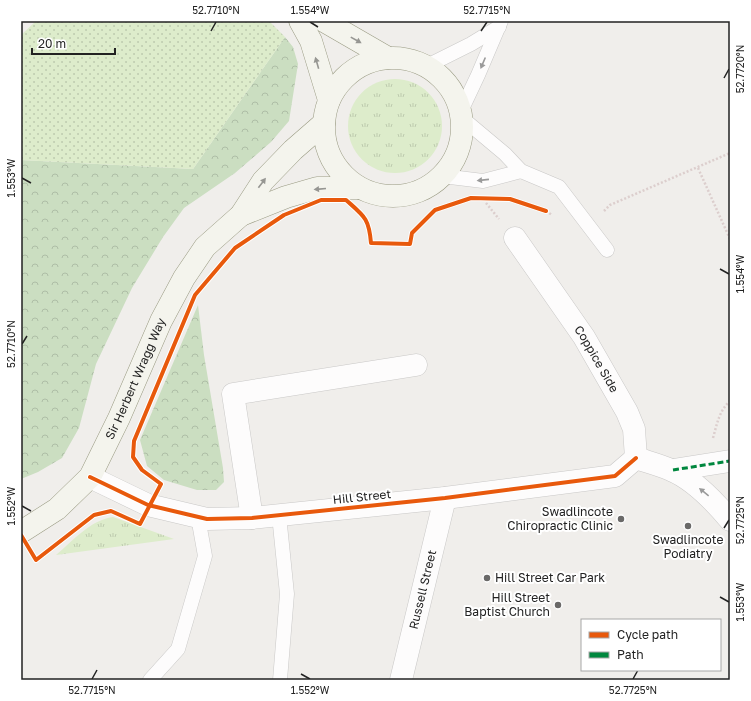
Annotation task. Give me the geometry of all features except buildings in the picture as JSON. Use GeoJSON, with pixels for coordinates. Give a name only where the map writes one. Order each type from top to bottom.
{"type":"FeatureCollection","features":[{"type":"Feature","properties":{"kind":"street"},"geometry":{"type":"LineString","coordinates":[[300,21],[311,41],[329,100]]}},
{"type":"Feature","properties":{"kind":"street"},"geometry":{"type":"LineString","coordinates":[[324,21],[337,30],[388,58]]}},
{"type":"Feature","properties":{"kind":"street"},"geometry":{"type":"LineString","coordinates":[[388,58],[412,60],[427,66],[451,89],[461,115],[462,124],[460,145],[452,164],[442,176],[425,188],[395,196],[371,193],[359,188],[335,165],[325,142],[324,123],[329,100],[342,80],[352,71],[373,60],[388,58]]}},
{"type":"Feature","properties":{"kind":"street","name":"Sir Herbert Wragg Way"},"geometry":{"type":"LineString","coordinates":[[21,532],[57,509],[90,477],[119,418],[161,321],[184,278],[205,247],[241,215],[263,181],[293,150],[324,123]]}},
{"type":"Feature","properties":{"kind":"street","name":"Sir Herbert Wragg Way"},"geometry":{"type":"LineString","coordinates":[[241,215],[286,197],[317,188],[359,188]]}},
{"type":"Feature","properties":{"kind":"street","name":"Coppice Side"},"geometry":{"type":"LineString","coordinates":[[515,238],[584,337],[627,412],[634,430],[636,458]]}},
{"type":"Feature","properties":{"kind":"street"},"geometry":{"type":"LineString","coordinates":[[252,518],[233,394],[416,365]]}},
{"type":"Feature","properties":{"kind":"street"},"geometry":{"type":"LineString","coordinates":[[636,458],[673,470],[693,483],[716,502],[730,520]]}},
{"type":"Feature","properties":{"kind":"street","name":"Hill Street"},"geometry":{"type":"LineString","coordinates":[[90,477],[148,505],[208,519],[252,518],[445,498],[615,476],[636,458]]}},
{"type":"Feature","properties":{"kind":"street"},"geometry":{"type":"LineString","coordinates":[[673,470],[730,461]]}},
{"type":"Feature","properties":{"kind":"street","name":"Russell Street"},"geometry":{"type":"LineString","coordinates":[[401,680],[445,498]]}},
{"type":"Feature","properties":{"kind":"lane"},"geometry":{"type":"LineString","coordinates":[[427,66],[471,44],[500,24]]}},
{"type":"Feature","properties":{"kind":"lane"},"geometry":{"type":"LineString","coordinates":[[500,24],[461,115],[505,154],[521,171],[559,187],[607,250]]}},
{"type":"Feature","properties":{"kind":"lane"},"geometry":{"type":"LineString","coordinates":[[442,176],[483,182],[521,171]]}},
{"type":"Feature","properties":{"kind":"lane"},"geometry":{"type":"LineString","coordinates":[[279,515],[287,594],[280,680]]}},
{"type":"Feature","properties":{"kind":"lane"},"geometry":{"type":"LineString","coordinates":[[150,680],[178,649],[205,556],[198,517]]}},
{"type":"Feature","properties":{"kind":"path"},"geometry":{"type":"LineString","coordinates":[[588,225],[610,205],[730,153]]}},
{"type":"Feature","properties":{"kind":"path"},"geometry":{"type":"LineString","coordinates":[[698,168],[730,239]]}},
{"type":"Feature","properties":{"kind":"path"},"geometry":{"type":"LineString","coordinates":[[482,198],[489,199]]}},
{"type":"Feature","properties":{"kind":"path"},"geometry":{"type":"LineString","coordinates":[[539,209],[546,211],[556,219]]}},
{"type":"Feature","properties":{"kind":"path"},"geometry":{"type":"LineString","coordinates":[[713,440],[719,416],[726,404],[730,401]]}},
{"type":"Feature","properties":{"kind":"green space"},"geometry":{"type":"Polygon","coordinates":[[[36,21],[269,21],[285,37],[193,169],[21,160],[21,35],[36,21]]]}},
{"type":"Feature","properties":{"kind":"green space"},"geometry":{"type":"Polygon","coordinates":[[[285,37],[293,47],[298,64],[289,121],[271,142],[235,173],[184,208],[163,237],[132,288],[96,364],[79,428],[62,458],[38,472],[21,479],[21,160],[193,169],[285,37]]]}},
{"type":"Feature","properties":{"kind":"green space"},"geometry":{"type":"Polygon","coordinates":[[[395,79],[413,83],[428,93],[438,108],[442,126],[438,144],[428,159],[413,169],[395,173],[377,169],[362,159],[352,144],[348,126],[352,108],[362,93],[377,83],[395,79]]]}},
{"type":"Feature","properties":{"kind":"green space"},"geometry":{"type":"Polygon","coordinates":[[[198,305],[204,355],[223,468],[224,482],[216,490],[197,490],[164,480],[147,466],[140,440],[198,305]]]}},
{"type":"Feature","properties":{"kind":"green space"},"geometry":{"type":"Polygon","coordinates":[[[113,517],[174,539],[56,555],[89,527],[97,522],[113,517]]]}},
{"type":"Feature","properties":{"kind":"marked path"},"geometry":{"type":"LineString","coordinates":[[673,470],[730,461]]}},
{"type":"Feature","properties":{"kind":"cycle path"},"geometry":{"type":"LineString","coordinates":[[21,535],[36,560],[94,515],[111,511],[140,524],[161,484],[142,470],[133,457],[134,441],[195,295],[235,248],[284,215],[321,200],[346,200],[361,214],[367,223],[371,243],[410,244],[412,233],[435,210],[471,198],[510,199],[546,211]]}},
{"type":"Feature","properties":{"kind":"cycle path"},"geometry":{"type":"LineString","coordinates":[[90,477],[148,505],[207,519],[252,518],[445,498],[615,476],[636,458]]}},
{"type":"Feature","properties":{"kind":"place","name":"Swadlincote Chiropractic Clinic"},"geometry":{"type":"Point","coordinates":[621,519]}},
{"type":"Feature","properties":{"kind":"place","name":"Swadlincote Podiatry"},"geometry":{"type":"Point","coordinates":[688,526]}},
{"type":"Feature","properties":{"kind":"place","name":"Hill Street Car Park"},"geometry":{"type":"Point","coordinates":[487,578]}},
{"type":"Feature","properties":{"kind":"place","name":"Hill Street Baptist Church"},"geometry":{"type":"Point","coordinates":[558,605]}}]}
